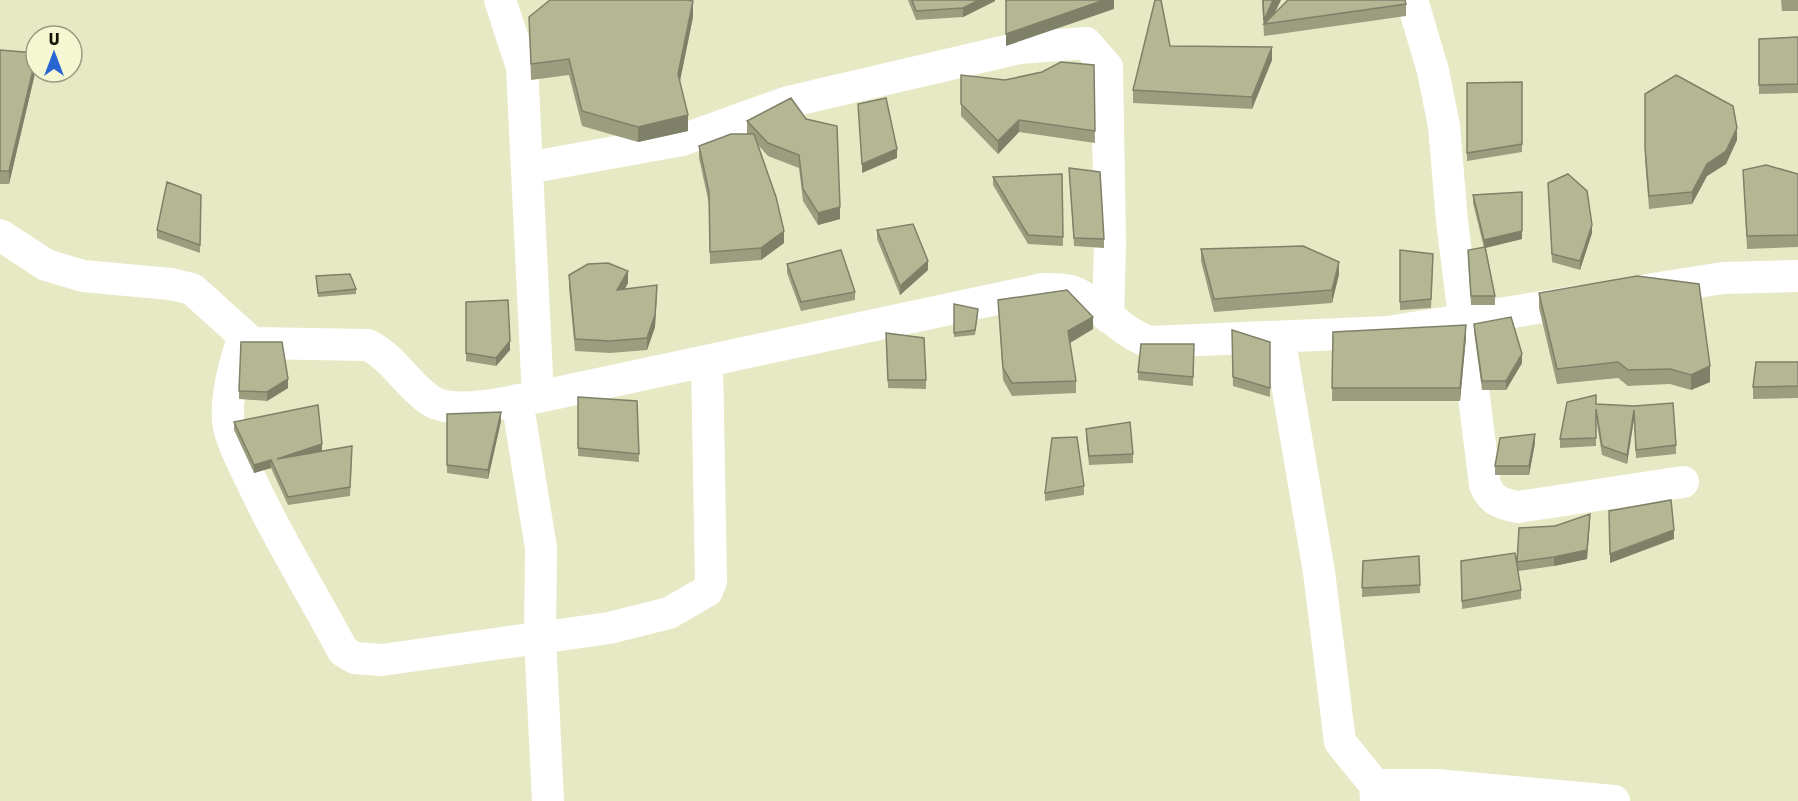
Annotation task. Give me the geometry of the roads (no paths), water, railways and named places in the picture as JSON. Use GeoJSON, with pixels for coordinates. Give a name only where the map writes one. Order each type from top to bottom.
{"type":"FeatureCollection","features":[{"type":"Feature","properties":{"kind":"street"},"geometry":{"type":"LineString","coordinates":[[500,0],[522,67],[527,168],[528,399],[540,548],[540,637],[548,801]]}},
{"type":"Feature","properties":{"kind":"street"},"geometry":{"type":"LineString","coordinates":[[1412,0],[1433,71],[1444,126],[1452,222],[1464,321],[1485,484],[1490,497],[1501,504],[1518,507],[1683,482]]}},
{"type":"Feature","properties":{"kind":"street"},"geometry":{"type":"LineString","coordinates":[[527,168],[682,140],[788,102],[1019,48],[1086,43],[1107,67],[1110,244],[1108,317]]}},
{"type":"Feature","properties":{"kind":"street"},"geometry":{"type":"LineString","coordinates":[[0,235],[46,265],[82,276],[183,286],[203,297],[243,338],[252,343],[368,345],[379,350],[431,401],[461,408],[528,399],[1043,289],[1061,289],[1080,295],[1136,338],[1150,342],[1388,332],[1723,278],[1798,276]]}},
{"type":"Feature","properties":{"kind":"street"},"geometry":{"type":"LineString","coordinates":[[1279,337],[1319,572],[1340,742],[1376,793],[1436,785],[1614,801]]}},
{"type":"Feature","properties":{"kind":"street"},"geometry":{"type":"LineString","coordinates":[[243,338],[232,372],[229,426],[274,531],[343,651],[355,658],[382,660],[609,628],[669,614],[707,591],[711,581],[707,362]]}}]}
